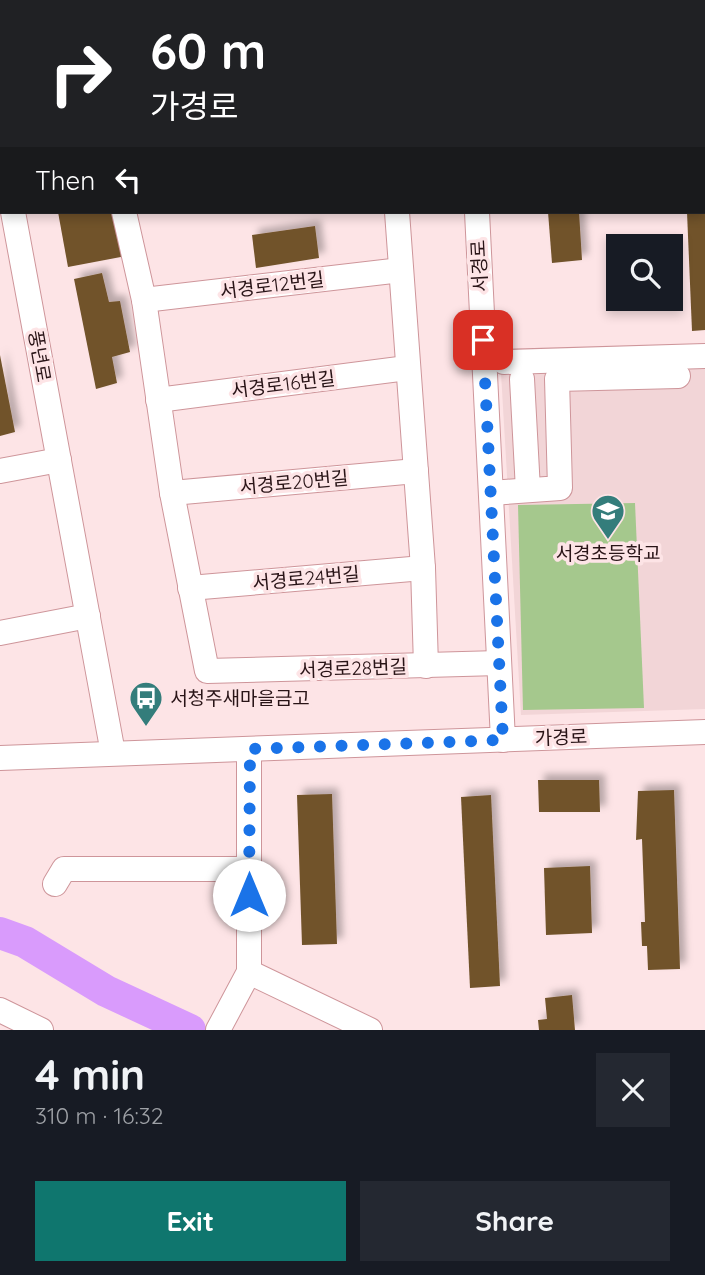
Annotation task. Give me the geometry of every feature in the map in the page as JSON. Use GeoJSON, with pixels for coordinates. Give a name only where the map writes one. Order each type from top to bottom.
{"type":"FeatureCollection","features":[{"type":"Feature","properties":{"kind":"street","name":"풍년로"},"geometry":{"type":"LineString","coordinates":[[13,214],[88,616]]}},
{"type":"Feature","properties":{"kind":"street"},"geometry":{"type":"LineString","coordinates":[[124,214],[144,300],[172,493],[190,588]]}},
{"type":"Feature","properties":{"kind":"street"},"geometry":{"type":"LineString","coordinates":[[397,214],[423,568],[426,666]]}},
{"type":"Feature","properties":{"kind":"street","name":"서경로"},"geometry":{"type":"LineString","coordinates":[[477,214],[503,740]]}},
{"type":"Feature","properties":{"kind":"street","name":"서경로12번길"},"geometry":{"type":"LineString","coordinates":[[144,300],[401,270]]}},
{"type":"Feature","properties":{"kind":"street"},"geometry":{"type":"LineString","coordinates":[[504,362],[705,356]]}},
{"type":"Feature","properties":{"kind":"street","name":"서경로16번길"},"geometry":{"type":"LineString","coordinates":[[158,400],[407,368]]}},
{"type":"Feature","properties":{"kind":"street"},"geometry":{"type":"LineString","coordinates":[[491,493],[560,488],[557,379],[678,376]]}},
{"type":"Feature","properties":{"kind":"street"},"geometry":{"type":"LineString","coordinates":[[522,379],[528,490]]}},
{"type":"Feature","properties":{"kind":"street"},"geometry":{"type":"LineString","coordinates":[[0,471],[58,460]]}},
{"type":"Feature","properties":{"kind":"street","name":"서경로20번길"},"geometry":{"type":"LineString","coordinates":[[172,493],[416,471]]}},
{"type":"Feature","properties":{"kind":"street","name":"서경로24번길"},"geometry":{"type":"LineString","coordinates":[[190,588],[423,568]]}},
{"type":"Feature","properties":{"kind":"street","name":"서경로28번길"},"geometry":{"type":"LineString","coordinates":[[190,588],[207,671],[499,663]]}},
{"type":"Feature","properties":{"kind":"street"},"geometry":{"type":"LineString","coordinates":[[0,633],[88,616],[113,753]]}},
{"type":"Feature","properties":{"kind":"street","name":"가경로"},"geometry":{"type":"LineString","coordinates":[[0,758],[705,732]]}},
{"type":"Feature","properties":{"kind":"street"},"geometry":{"type":"LineString","coordinates":[[218,1030],[249,972],[250,749]]}},
{"type":"Feature","properties":{"kind":"street"},"geometry":{"type":"LineString","coordinates":[[55,884],[64,869],[249,869]]}},
{"type":"Feature","properties":{"kind":"street"},"geometry":{"type":"LineString","coordinates":[[249,972],[370,1030]]}},
{"type":"Feature","properties":{"kind":"street"},"geometry":{"type":"LineString","coordinates":[[0,1010],[41,1030]]}},
{"type":"Feature","properties":{"kind":"shaded area","name":"서경초등학교"},"geometry":{"type":"Polygon","coordinates":[[[705,365],[705,709],[521,715],[501,373],[705,365]]]}},
{"type":"Feature","properties":{"kind":"green space"},"geometry":{"type":"Polygon","coordinates":[[[635,503],[644,708],[523,710],[518,505],[635,503]]]}},
{"type":"Feature","properties":{"kind":"building"},"geometry":{"type":"Polygon","coordinates":[[[58,214],[117,214],[126,256],[68,267],[58,214]]]}},
{"type":"Feature","properties":{"kind":"building"},"geometry":{"type":"Polygon","coordinates":[[[548,214],[579,214],[582,260],[552,263],[548,214]]]}},
{"type":"Feature","properties":{"kind":"building"},"geometry":{"type":"Polygon","coordinates":[[[687,214],[705,214],[705,330],[692,331],[687,214]]]}},
{"type":"Feature","properties":{"kind":"building"},"geometry":{"type":"Polygon","coordinates":[[[315,226],[319,258],[256,268],[252,235],[315,226]]]}},
{"type":"Feature","properties":{"kind":"building"},"geometry":{"type":"Polygon","coordinates":[[[102,273],[109,302],[120,301],[130,352],[112,357],[117,383],[96,389],[74,279],[102,273]]]}},
{"type":"Feature","properties":{"kind":"building"},"geometry":{"type":"Polygon","coordinates":[[[0,355],[15,432],[0,436],[0,355]]]}},
{"type":"Feature","properties":{"kind":"building"},"geometry":{"type":"Polygon","coordinates":[[[538,780],[599,780],[600,812],[539,812],[538,780]]]}},
{"type":"Feature","properties":{"kind":"building"},"geometry":{"type":"Polygon","coordinates":[[[674,790],[680,969],[648,970],[647,946],[642,946],[641,922],[645,922],[642,839],[636,840],[638,791],[674,790]]]}},
{"type":"Feature","properties":{"kind":"building"},"geometry":{"type":"Polygon","coordinates":[[[332,794],[337,944],[302,945],[297,795],[332,794]]]}},
{"type":"Feature","properties":{"kind":"building"},"geometry":{"type":"Polygon","coordinates":[[[491,795],[500,986],[470,988],[461,797],[491,795]]]}},
{"type":"Feature","properties":{"kind":"building"},"geometry":{"type":"Polygon","coordinates":[[[590,866],[592,933],[546,935],[544,868],[590,866]]]}},
{"type":"Feature","properties":{"kind":"building"},"geometry":{"type":"Polygon","coordinates":[[[572,995],[575,1030],[539,1030],[538,1020],[547,1019],[545,998],[572,995]]]}},
{"type":"Feature","properties":{"kind":"waterway"},"geometry":{"type":"LineString","coordinates":[[0,933],[25,942],[106,991],[190,1030]]}},
{"type":"Feature","properties":{"kind":"place","name":"서경초등학교"},"geometry":{"type":"Point","coordinates":[608,541]}},
{"type":"Feature","properties":{"kind":"place","name":"서청주새마을금고"},"geometry":{"type":"Point","coordinates":[146,728]}},
{"type":"Feature","properties":{"kind":"route"},"geometry":{"type":"LineString","coordinates":[[249,895],[250,749],[503,740],[483,340]]}}]}
